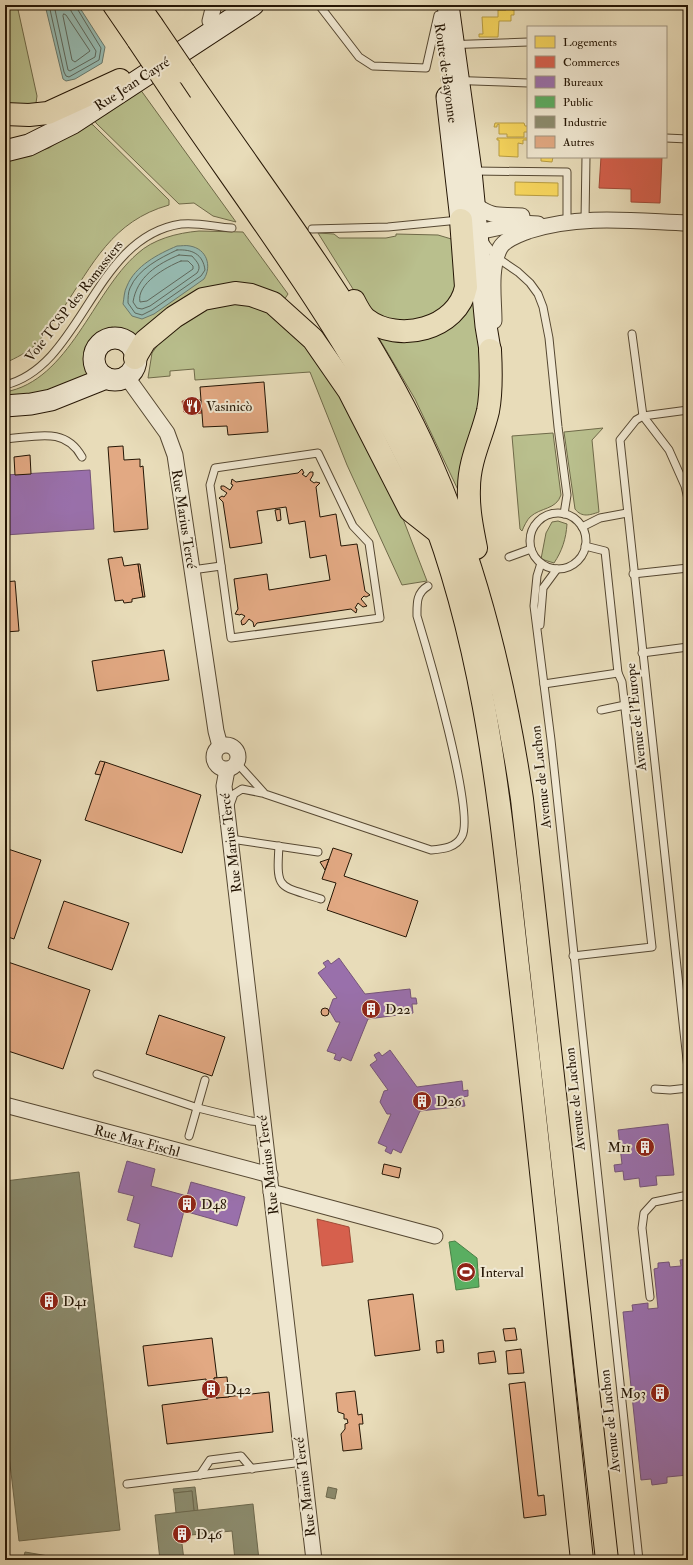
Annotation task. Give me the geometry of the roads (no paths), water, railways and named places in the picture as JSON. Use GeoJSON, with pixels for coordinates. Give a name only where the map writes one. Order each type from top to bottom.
{"type":"FeatureCollection","features":[{"type":"Feature","properties":{"kind":"highway"},"geometry":{"type":"LineString","coordinates":[[114,5],[145,33],[184,72],[322,273],[375,354],[430,461],[447,528],[482,688],[496,771],[530,1067],[582,1560]]}},
{"type":"Feature","properties":{"kind":"highway"},"geometry":{"type":"LineString","coordinates":[[138,5],[145,33],[181,104],[296,270],[354,360],[400,443],[422,489],[447,528],[483,604],[513,737]]}},
{"type":"Feature","properties":{"kind":"highway"},"geometry":{"type":"LineString","coordinates":[[5,114],[29,116],[48,113],[120,80]]}},
{"type":"Feature","properties":{"kind":"highway"},"geometry":{"type":"LineString","coordinates":[[322,273],[348,294],[365,318],[378,326],[400,332],[413,332],[427,328],[447,316],[465,294],[470,217]]}},
{"type":"Feature","properties":{"kind":"highway"},"geometry":{"type":"LineString","coordinates":[[122,371],[145,341],[174,317],[203,299],[235,293],[251,295],[273,303],[313,339],[349,391],[410,510],[447,528]]}},
{"type":"Feature","properties":{"kind":"highway"},"geometry":{"type":"LineString","coordinates":[[490,350],[491,375],[488,410],[471,466],[468,488],[470,515],[476,549],[498,625],[509,674],[513,737],[523,807],[607,1560]]}},
{"type":"Feature","properties":{"kind":"main road","name":"Rue Jean Cayré"},"geometry":{"type":"LineString","coordinates":[[5,138],[43,127],[120,80],[212,13],[234,5]]}},
{"type":"Feature","properties":{"kind":"main road","name":"Rue Jean Cayré"},"geometry":{"type":"LineString","coordinates":[[5,151],[29,145],[73,123],[253,5]]}},
{"type":"Feature","properties":{"kind":"main road","name":"Route de Bayonne"},"geometry":{"type":"LineString","coordinates":[[441,8],[448,45],[452,80],[472,171],[470,217]]}},
{"type":"Feature","properties":{"kind":"main road","name":"Route de Bayonne"},"geometry":{"type":"LineString","coordinates":[[452,80],[450,127],[470,217],[490,350]]}},
{"type":"Feature","properties":{"kind":"main road"},"geometry":{"type":"LineString","coordinates":[[5,406],[31,404],[51,400],[122,371]]}},
{"type":"Feature","properties":{"kind":"street"},"geometry":{"type":"LineString","coordinates":[[470,217],[486,212],[495,216],[518,216],[566,222]]}},
{"type":"Feature","properties":{"kind":"street"},"geometry":{"type":"LineString","coordinates":[[470,217],[520,223],[549,224],[585,220],[688,223]]}},
{"type":"Feature","properties":{"kind":"street"},"geometry":{"type":"LineString","coordinates":[[490,350],[494,326],[494,273],[496,257],[500,247],[510,239],[549,224]]}},
{"type":"Feature","properties":{"kind":"street","name":"Rue Marius Tercé"},"geometry":{"type":"LineString","coordinates":[[122,371],[167,433],[175,455],[216,731],[220,746],[214,753],[214,758],[218,767],[232,766],[224,786],[270,1175],[283,1317],[303,1462],[314,1560]]}},
{"type":"Feature","properties":{"kind":"street","name":"Rue Max Fischl"},"geometry":{"type":"LineString","coordinates":[[5,1105],[270,1175]]}},
{"type":"Feature","properties":{"kind":"street"},"geometry":{"type":"LineString","coordinates":[[271,1192],[434,1236]]}},
{"type":"Feature","properties":{"kind":"lane"},"geometry":{"type":"LineString","coordinates":[[319,5],[359,57],[373,66],[426,68],[441,8]]}},
{"type":"Feature","properties":{"kind":"lane"},"geometry":{"type":"LineString","coordinates":[[448,45],[527,42]]}},
{"type":"Feature","properties":{"kind":"lane"},"geometry":{"type":"LineString","coordinates":[[452,80],[527,83]]}},
{"type":"Feature","properties":{"kind":"lane"},"geometry":{"type":"LineString","coordinates":[[667,138],[688,139]]}},
{"type":"Feature","properties":{"kind":"lane"},"geometry":{"type":"LineString","coordinates":[[585,220],[586,158]]}},
{"type":"Feature","properties":{"kind":"lane"},"geometry":{"type":"LineString","coordinates":[[472,171],[567,172],[566,222]]}},
{"type":"Feature","properties":{"kind":"lane"},"geometry":{"type":"LineString","coordinates":[[312,229],[388,227],[470,217],[496,257],[518,272],[530,283],[538,294],[543,307],[549,338],[567,495],[564,514]]}},
{"type":"Feature","properties":{"kind":"lane","name":"Voie TCSP des Ramassiers"},"geometry":{"type":"LineString","coordinates":[[5,385],[34,373],[52,354],[111,271],[128,250],[148,236],[180,224],[197,223],[232,228]]}},
{"type":"Feature","properties":{"kind":"lane"},"geometry":{"type":"LineString","coordinates":[[632,334],[643,416],[670,450],[685,486],[688,499]]}},
{"type":"Feature","properties":{"kind":"lane"},"geometry":{"type":"LineString","coordinates":[[643,416],[688,410]]}},
{"type":"Feature","properties":{"kind":"lane","name":"Avenue de l'Europe"},"geometry":{"type":"LineString","coordinates":[[643,416],[636,420],[620,440],[633,574],[688,1069]]}},
{"type":"Feature","properties":{"kind":"lane"},"geometry":{"type":"LineString","coordinates":[[5,439],[56,435],[70,441],[77,448],[82,457]]}},
{"type":"Feature","properties":{"kind":"lane"},"geometry":{"type":"LineString","coordinates":[[318,453],[353,526],[369,543],[380,618],[230,638],[221,566],[210,485],[216,468],[318,453]]}},
{"type":"Feature","properties":{"kind":"lane"},"geometry":{"type":"LineString","coordinates":[[539,635],[543,588],[557,569],[575,562],[583,552],[585,546],[585,534],[577,521],[564,514],[552,513],[543,517],[536,523],[530,537],[531,549],[541,563],[557,569]]}},
{"type":"Feature","properties":{"kind":"lane"},"geometry":{"type":"LineString","coordinates":[[582,527],[600,518],[627,513]]}},
{"type":"Feature","properties":{"kind":"lane"},"geometry":{"type":"LineString","coordinates":[[573,956],[652,947],[625,705],[622,682],[618,673],[605,551],[585,546]]}},
{"type":"Feature","properties":{"kind":"lane"},"geometry":{"type":"LineString","coordinates":[[509,558],[531,549]]}},
{"type":"Feature","properties":{"kind":"lane"},"geometry":{"type":"LineString","coordinates":[[539,635],[534,606],[536,576],[541,563]]}},
{"type":"Feature","properties":{"kind":"lane"},"geometry":{"type":"LineString","coordinates":[[192,570],[221,566]]}},
{"type":"Feature","properties":{"kind":"lane"},"geometry":{"type":"LineString","coordinates":[[633,574],[688,568]]}},
{"type":"Feature","properties":{"kind":"lane"},"geometry":{"type":"LineString","coordinates":[[228,813],[237,791],[242,789],[265,794],[431,850],[446,849],[455,844],[462,836],[465,822],[458,776],[446,719],[417,616],[417,600],[422,590],[428,586]]}},
{"type":"Feature","properties":{"kind":"lane","name":"Avenue de Luchon"},"geometry":{"type":"LineString","coordinates":[[539,635],[639,1560]]}},
{"type":"Feature","properties":{"kind":"lane"},"geometry":{"type":"LineString","coordinates":[[642,653],[688,647]]}},
{"type":"Feature","properties":{"kind":"lane"},"geometry":{"type":"LineString","coordinates":[[544,684],[574,678],[618,673]]}},
{"type":"Feature","properties":{"kind":"lane"},"geometry":{"type":"LineString","coordinates":[[601,710],[625,705]]}},
{"type":"Feature","properties":{"kind":"lane"},"geometry":{"type":"LineString","coordinates":[[232,766],[265,794]]}},
{"type":"Feature","properties":{"kind":"lane"},"geometry":{"type":"LineString","coordinates":[[231,839],[318,852]]}},
{"type":"Feature","properties":{"kind":"lane"},"geometry":{"type":"LineString","coordinates":[[279,846],[277,872],[281,883],[288,888],[320,899]]}},
{"type":"Feature","properties":{"kind":"lane"},"geometry":{"type":"LineString","coordinates":[[97,1074],[198,1108],[251,1121],[263,1122]]}},
{"type":"Feature","properties":{"kind":"lane"},"geometry":{"type":"LineString","coordinates":[[189,1136],[205,1080]]}},
{"type":"Feature","properties":{"kind":"lane"},"geometry":{"type":"LineString","coordinates":[[655,1089],[670,1090],[688,1088]]}},
{"type":"Feature","properties":{"kind":"lane"},"geometry":{"type":"LineString","coordinates":[[650,1297],[642,1228],[644,1213],[654,1202],[688,1196]]}},
{"type":"Feature","properties":{"kind":"lane"},"geometry":{"type":"LineString","coordinates":[[200,1475],[210,1460],[241,1456],[252,1469]]}},
{"type":"Feature","properties":{"kind":"lane"},"geometry":{"type":"LineString","coordinates":[[126,1484],[303,1462]]}},
{"type":"Feature","properties":{"kind":"water"},"geometry":{"type":"Polygon","coordinates":[[[45,5],[78,5],[105,47],[102,63],[75,79],[66,81],[63,79],[45,5]]]}},
{"type":"Feature","properties":{"kind":"water"},"geometry":{"type":"Polygon","coordinates":[[[177,246],[196,248],[204,254],[208,264],[208,269],[204,279],[154,314],[142,319],[132,316],[123,304],[125,290],[131,279],[141,267],[162,253],[177,246]]]}},
{"type":"Feature","properties":{"kind":"place","name":"Vasinicò"},"geometry":{"type":"Point","coordinates":[192,406]}},
{"type":"Feature","properties":{"kind":"place","name":"D22"},"geometry":{"type":"Point","coordinates":[371,1009]}},
{"type":"Feature","properties":{"kind":"place","name":"D26"},"geometry":{"type":"Point","coordinates":[422,1101]}},
{"type":"Feature","properties":{"kind":"place","name":"M11"},"geometry":{"type":"Point","coordinates":[645,1147]}},
{"type":"Feature","properties":{"kind":"place","name":"D48"},"geometry":{"type":"Point","coordinates":[187,1204]}},
{"type":"Feature","properties":{"kind":"place","name":"Interval"},"geometry":{"type":"Point","coordinates":[466,1272]}},
{"type":"Feature","properties":{"kind":"place","name":"D41"},"geometry":{"type":"Point","coordinates":[49,1301]}},
{"type":"Feature","properties":{"kind":"place","name":"D42"},"geometry":{"type":"Point","coordinates":[211,1389]}},
{"type":"Feature","properties":{"kind":"place","name":"M93"},"geometry":{"type":"Point","coordinates":[660,1393]}},
{"type":"Feature","properties":{"kind":"place","name":"D46"},"geometry":{"type":"Point","coordinates":[182,1534]}}]}
